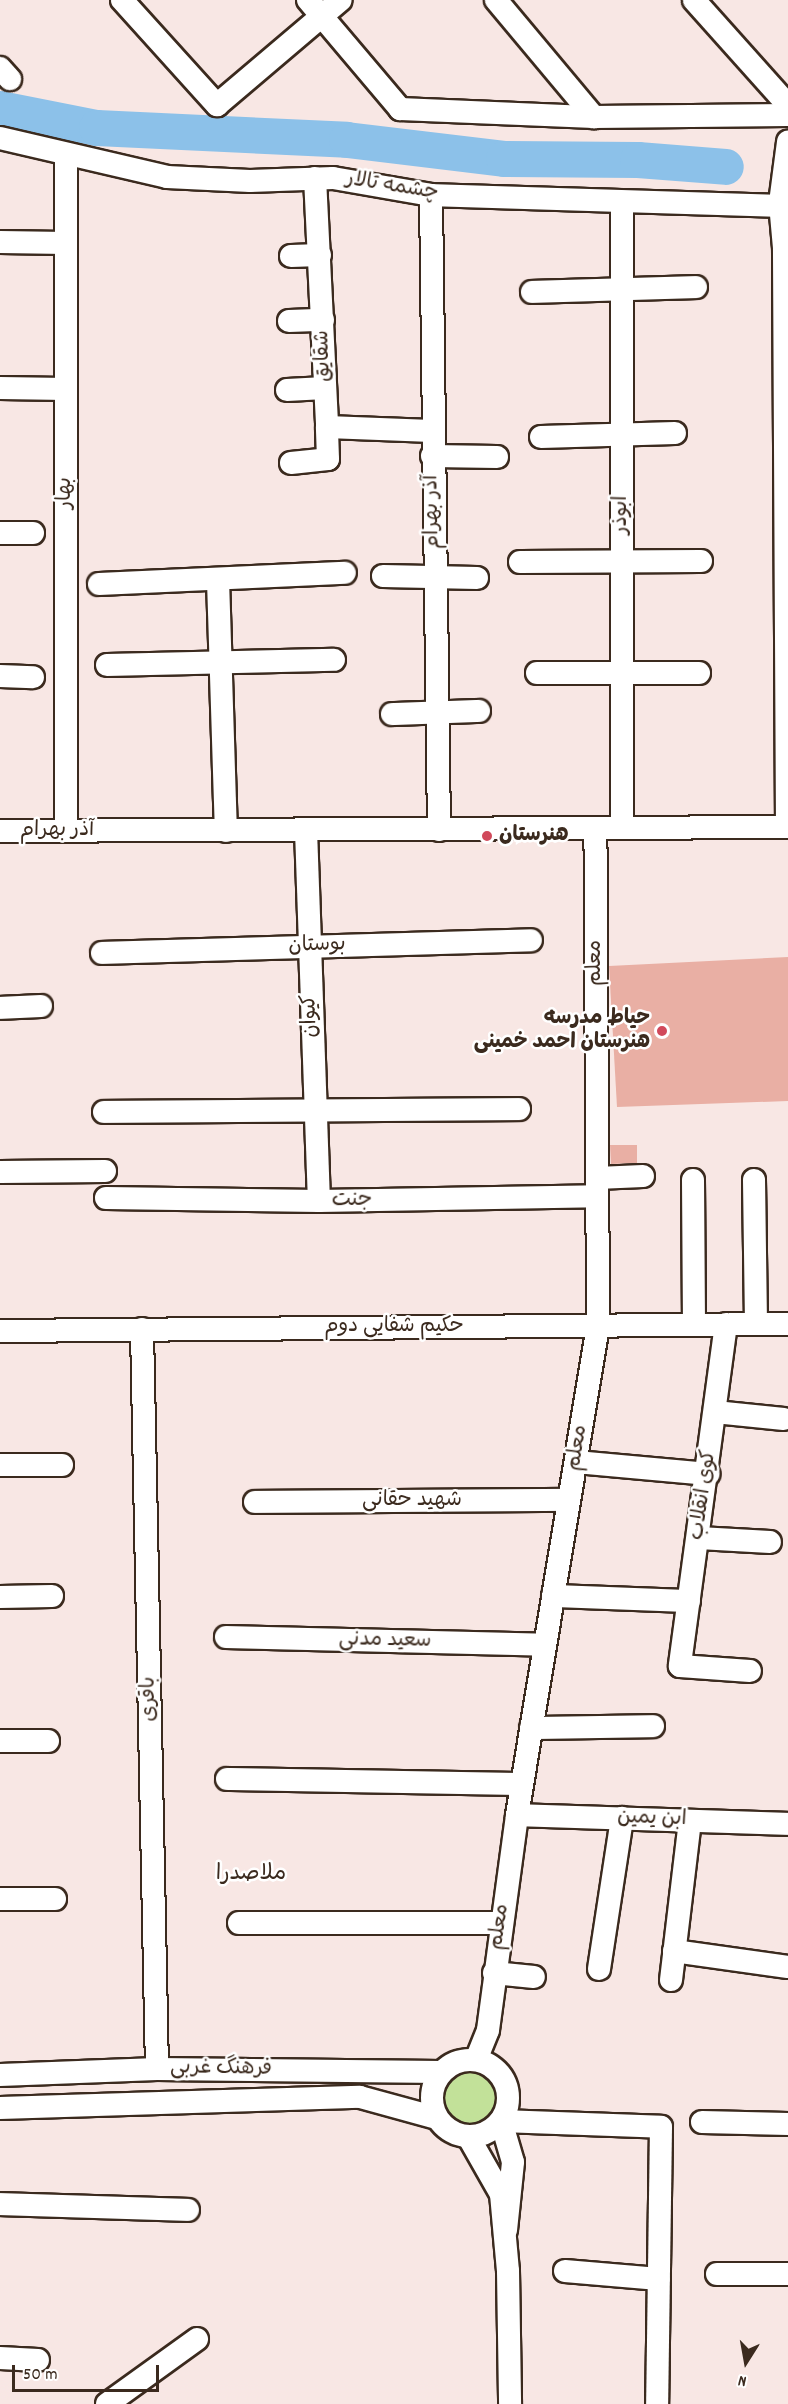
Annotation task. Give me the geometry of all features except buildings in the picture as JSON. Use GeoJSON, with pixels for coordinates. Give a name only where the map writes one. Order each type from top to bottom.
{"type":"FeatureCollection","features":[{"type":"Feature","properties":{"kind":"street"},"geometry":{"type":"LineString","coordinates":[[122,0],[217,105],[315,8],[341,0]]}},
{"type":"Feature","properties":{"kind":"street"},"geometry":{"type":"LineString","coordinates":[[496,0],[594,117]]}},
{"type":"Feature","properties":{"kind":"street"},"geometry":{"type":"LineString","coordinates":[[694,0],[788,105]]}},
{"type":"Feature","properties":{"kind":"street"},"geometry":{"type":"LineString","coordinates":[[315,8],[400,109],[594,117],[788,115]]}},
{"type":"Feature","properties":{"kind":"street","name":"چشمه تالار"},"geometry":{"type":"LineString","coordinates":[[0,138],[167,177],[315,178],[384,184],[431,195],[622,202],[785,201]]}},
{"type":"Feature","properties":{"kind":"street"},"geometry":{"type":"LineString","coordinates":[[787,827],[785,201],[788,142]]}},
{"type":"Feature","properties":{"kind":"street","name":"بهار"},"geometry":{"type":"LineString","coordinates":[[66,155],[66,831]]}},
{"type":"Feature","properties":{"kind":"street","name":"شقایق"},"geometry":{"type":"LineString","coordinates":[[291,463],[328,459],[315,178]]}},
{"type":"Feature","properties":{"kind":"street","name":"آذر بهرام"},"geometry":{"type":"LineString","coordinates":[[431,195],[432,456],[439,830]]}},
{"type":"Feature","properties":{"kind":"street","name":"ابوذر"},"geometry":{"type":"LineString","coordinates":[[622,202],[622,828]]}},
{"type":"Feature","properties":{"kind":"street"},"geometry":{"type":"LineString","coordinates":[[0,242],[66,243]]}},
{"type":"Feature","properties":{"kind":"street"},"geometry":{"type":"LineString","coordinates":[[291,256],[320,255]]}},
{"type":"Feature","properties":{"kind":"street"},"geometry":{"type":"LineString","coordinates":[[532,292],[622,287],[696,287]]}},
{"type":"Feature","properties":{"kind":"street"},"geometry":{"type":"LineString","coordinates":[[289,321],[323,320]]}},
{"type":"Feature","properties":{"kind":"street"},"geometry":{"type":"LineString","coordinates":[[0,388],[66,389]]}},
{"type":"Feature","properties":{"kind":"street"},"geometry":{"type":"LineString","coordinates":[[287,390],[325,388]]}},
{"type":"Feature","properties":{"kind":"street"},"geometry":{"type":"LineString","coordinates":[[327,427],[432,431]]}},
{"type":"Feature","properties":{"kind":"street"},"geometry":{"type":"LineString","coordinates":[[541,437],[675,433]]}},
{"type":"Feature","properties":{"kind":"street"},"geometry":{"type":"LineString","coordinates":[[432,456],[497,457]]}},
{"type":"Feature","properties":{"kind":"street"},"geometry":{"type":"LineString","coordinates":[[0,533],[33,533]]}},
{"type":"Feature","properties":{"kind":"street"},"geometry":{"type":"LineString","coordinates":[[520,562],[622,564],[701,561]]}},
{"type":"Feature","properties":{"kind":"street"},"geometry":{"type":"LineString","coordinates":[[99,584],[345,573]]}},
{"type":"Feature","properties":{"kind":"street"},"geometry":{"type":"LineString","coordinates":[[383,576],[434,580],[477,578]]}},
{"type":"Feature","properties":{"kind":"street"},"geometry":{"type":"LineString","coordinates":[[218,580],[226,831]]}},
{"type":"Feature","properties":{"kind":"street"},"geometry":{"type":"LineString","coordinates":[[107,665],[334,660]]}},
{"type":"Feature","properties":{"kind":"street"},"geometry":{"type":"LineString","coordinates":[[537,673],[622,676],[699,673]]}},
{"type":"Feature","properties":{"kind":"street"},"geometry":{"type":"LineString","coordinates":[[0,676],[33,677]]}},
{"type":"Feature","properties":{"kind":"street"},"geometry":{"type":"LineString","coordinates":[[392,714],[479,711]]}},
{"type":"Feature","properties":{"kind":"street","name":"آذر بهرام"},"geometry":{"type":"LineString","coordinates":[[0,831],[787,827]]}},
{"type":"Feature","properties":{"kind":"street","name":"معلم"},"geometry":{"type":"LineString","coordinates":[[476,2060],[488,2030],[500,1923],[598,1326],[595,828]]}},
{"type":"Feature","properties":{"kind":"street","name":"کیوان"},"geometry":{"type":"LineString","coordinates":[[306,830],[314,1114],[319,1201]]}},
{"type":"Feature","properties":{"kind":"street","name":"بوستان"},"geometry":{"type":"LineString","coordinates":[[102,953],[531,940]]}},
{"type":"Feature","properties":{"kind":"street"},"geometry":{"type":"LineString","coordinates":[[0,1008],[41,1006]]}},
{"type":"Feature","properties":{"kind":"street"},"geometry":{"type":"LineString","coordinates":[[104,1112],[314,1114],[519,1109]]}},
{"type":"Feature","properties":{"kind":"street"},"geometry":{"type":"LineString","coordinates":[[0,1172],[105,1171]]}},
{"type":"Feature","properties":{"kind":"street","name":"جنت"},"geometry":{"type":"LineString","coordinates":[[106,1198],[319,1201],[597,1187],[643,1176]]}},
{"type":"Feature","properties":{"kind":"street"},"geometry":{"type":"LineString","coordinates":[[693,1180],[694,1324]]}},
{"type":"Feature","properties":{"kind":"street"},"geometry":{"type":"LineString","coordinates":[[754,1180],[756,1324]]}},
{"type":"Feature","properties":{"kind":"street","name":"حکیم شفایی دوم"},"geometry":{"type":"LineString","coordinates":[[0,1331],[788,1323]]}},
{"type":"Feature","properties":{"kind":"street","name":"کوی انقلاب"},"geometry":{"type":"LineString","coordinates":[[726,1324],[708,1474],[680,1666],[750,1671]]}},
{"type":"Feature","properties":{"kind":"street","name":"باقری"},"geometry":{"type":"LineString","coordinates":[[142,1329],[157,2068]]}},
{"type":"Feature","properties":{"kind":"street"},"geometry":{"type":"LineString","coordinates":[[715,1412],[784,1419]]}},
{"type":"Feature","properties":{"kind":"street"},"geometry":{"type":"LineString","coordinates":[[576,1462],[708,1474]]}},
{"type":"Feature","properties":{"kind":"street"},"geometry":{"type":"LineString","coordinates":[[0,1465],[62,1465]]}},
{"type":"Feature","properties":{"kind":"street","name":"شهید حقانی"},"geometry":{"type":"LineString","coordinates":[[255,1502],[569,1500]]}},
{"type":"Feature","properties":{"kind":"street"},"geometry":{"type":"LineString","coordinates":[[699,1538],[770,1542]]}},
{"type":"Feature","properties":{"kind":"street"},"geometry":{"type":"LineString","coordinates":[[0,1597],[52,1596]]}},
{"type":"Feature","properties":{"kind":"street"},"geometry":{"type":"LineString","coordinates":[[553,1596],[689,1601]]}},
{"type":"Feature","properties":{"kind":"street","name":"سعید مدنی"},"geometry":{"type":"LineString","coordinates":[[225,1637],[545,1645]]}},
{"type":"Feature","properties":{"kind":"street"},"geometry":{"type":"LineString","coordinates":[[531,1728],[653,1726]]}},
{"type":"Feature","properties":{"kind":"street"},"geometry":{"type":"LineString","coordinates":[[0,1741],[48,1741]]}},
{"type":"Feature","properties":{"kind":"street"},"geometry":{"type":"LineString","coordinates":[[227,1779],[522,1784]]}},
{"type":"Feature","properties":{"kind":"street","name":"ابن یمین"},"geometry":{"type":"LineString","coordinates":[[517,1815],[788,1824]]}},
{"type":"Feature","properties":{"kind":"street"},"geometry":{"type":"LineString","coordinates":[[599,1969],[622,1818]]}},
{"type":"Feature","properties":{"kind":"street"},"geometry":{"type":"LineString","coordinates":[[671,1980],[690,1821]]}},
{"type":"Feature","properties":{"kind":"street"},"geometry":{"type":"LineString","coordinates":[[0,1899],[55,1899]]}},
{"type":"Feature","properties":{"kind":"street"},"geometry":{"type":"LineString","coordinates":[[239,1923],[500,1923]]}},
{"type":"Feature","properties":{"kind":"street"},"geometry":{"type":"LineString","coordinates":[[674,1951],[788,1967]]}},
{"type":"Feature","properties":{"kind":"street"},"geometry":{"type":"LineString","coordinates":[[494,1973],[534,1977]]}},
{"type":"Feature","properties":{"kind":"street"},"geometry":{"type":"LineString","coordinates":[[476,2060],[494,2068],[506,2084],[507,2110],[492,2130],[468,2136],[446,2127],[437,2118],[432,2094],[441,2072],[457,2062],[476,2060]]}},
{"type":"Feature","properties":{"kind":"street","name":"فرهنگ غربی"},"geometry":{"type":"LineString","coordinates":[[0,2075],[157,2068],[441,2072]]}},
{"type":"Feature","properties":{"kind":"street","name":"فرهنگ غربی"},"geometry":{"type":"LineString","coordinates":[[0,2108],[360,2097],[437,2118]]}},
{"type":"Feature","properties":{"kind":"street"},"geometry":{"type":"LineString","coordinates":[[501,2121],[662,2127],[657,2404]]}},
{"type":"Feature","properties":{"kind":"street"},"geometry":{"type":"LineString","coordinates":[[501,2121],[513,2162],[506,2230]]}},
{"type":"Feature","properties":{"kind":"street"},"geometry":{"type":"LineString","coordinates":[[702,2122],[788,2124]]}},
{"type":"Feature","properties":{"kind":"street"},"geometry":{"type":"LineString","coordinates":[[468,2136],[501,2194],[506,2230],[510,2404]]}},
{"type":"Feature","properties":{"kind":"street"},"geometry":{"type":"LineString","coordinates":[[0,2204],[188,2210]]}},
{"type":"Feature","properties":{"kind":"street"},"geometry":{"type":"LineString","coordinates":[[565,2271],[659,2279]]}},
{"type":"Feature","properties":{"kind":"street"},"geometry":{"type":"LineString","coordinates":[[717,2274],[788,2274]]}},
{"type":"Feature","properties":{"kind":"street"},"geometry":{"type":"LineString","coordinates":[[107,2404],[197,2339]]}},
{"type":"Feature","properties":{"kind":"street"},"geometry":{"type":"LineString","coordinates":[[0,2358],[38,2360]]}},
{"type":"Feature","properties":{"kind":"green space"},"geometry":{"type":"Polygon","coordinates":[[[463,2069],[475,2069],[489,2077],[497,2091],[495,2108],[489,2117],[475,2125],[463,2125],[446,2113],[441,2103],[441,2091],[453,2074],[463,2069]]]}},
{"type":"Feature","properties":{"kind":"waterway"},"geometry":{"type":"LineString","coordinates":[[0,109],[97,128],[347,140],[504,159],[638,160],[726,167]]}},
{"type":"Feature","properties":{"kind":"place","name":"هنرستان"},"geometry":{"type":"Point","coordinates":[487,836]}},
{"type":"Feature","properties":{"kind":"place","name":"حیاط مدرسه هنرستان احمد خمینی"},"geometry":{"type":"Point","coordinates":[662,1031]}},
{"type":"Feature","properties":{"kind":"district","name":"ملاصدرا"},"geometry":{"type":"Point","coordinates":[251,1875]}}]}
